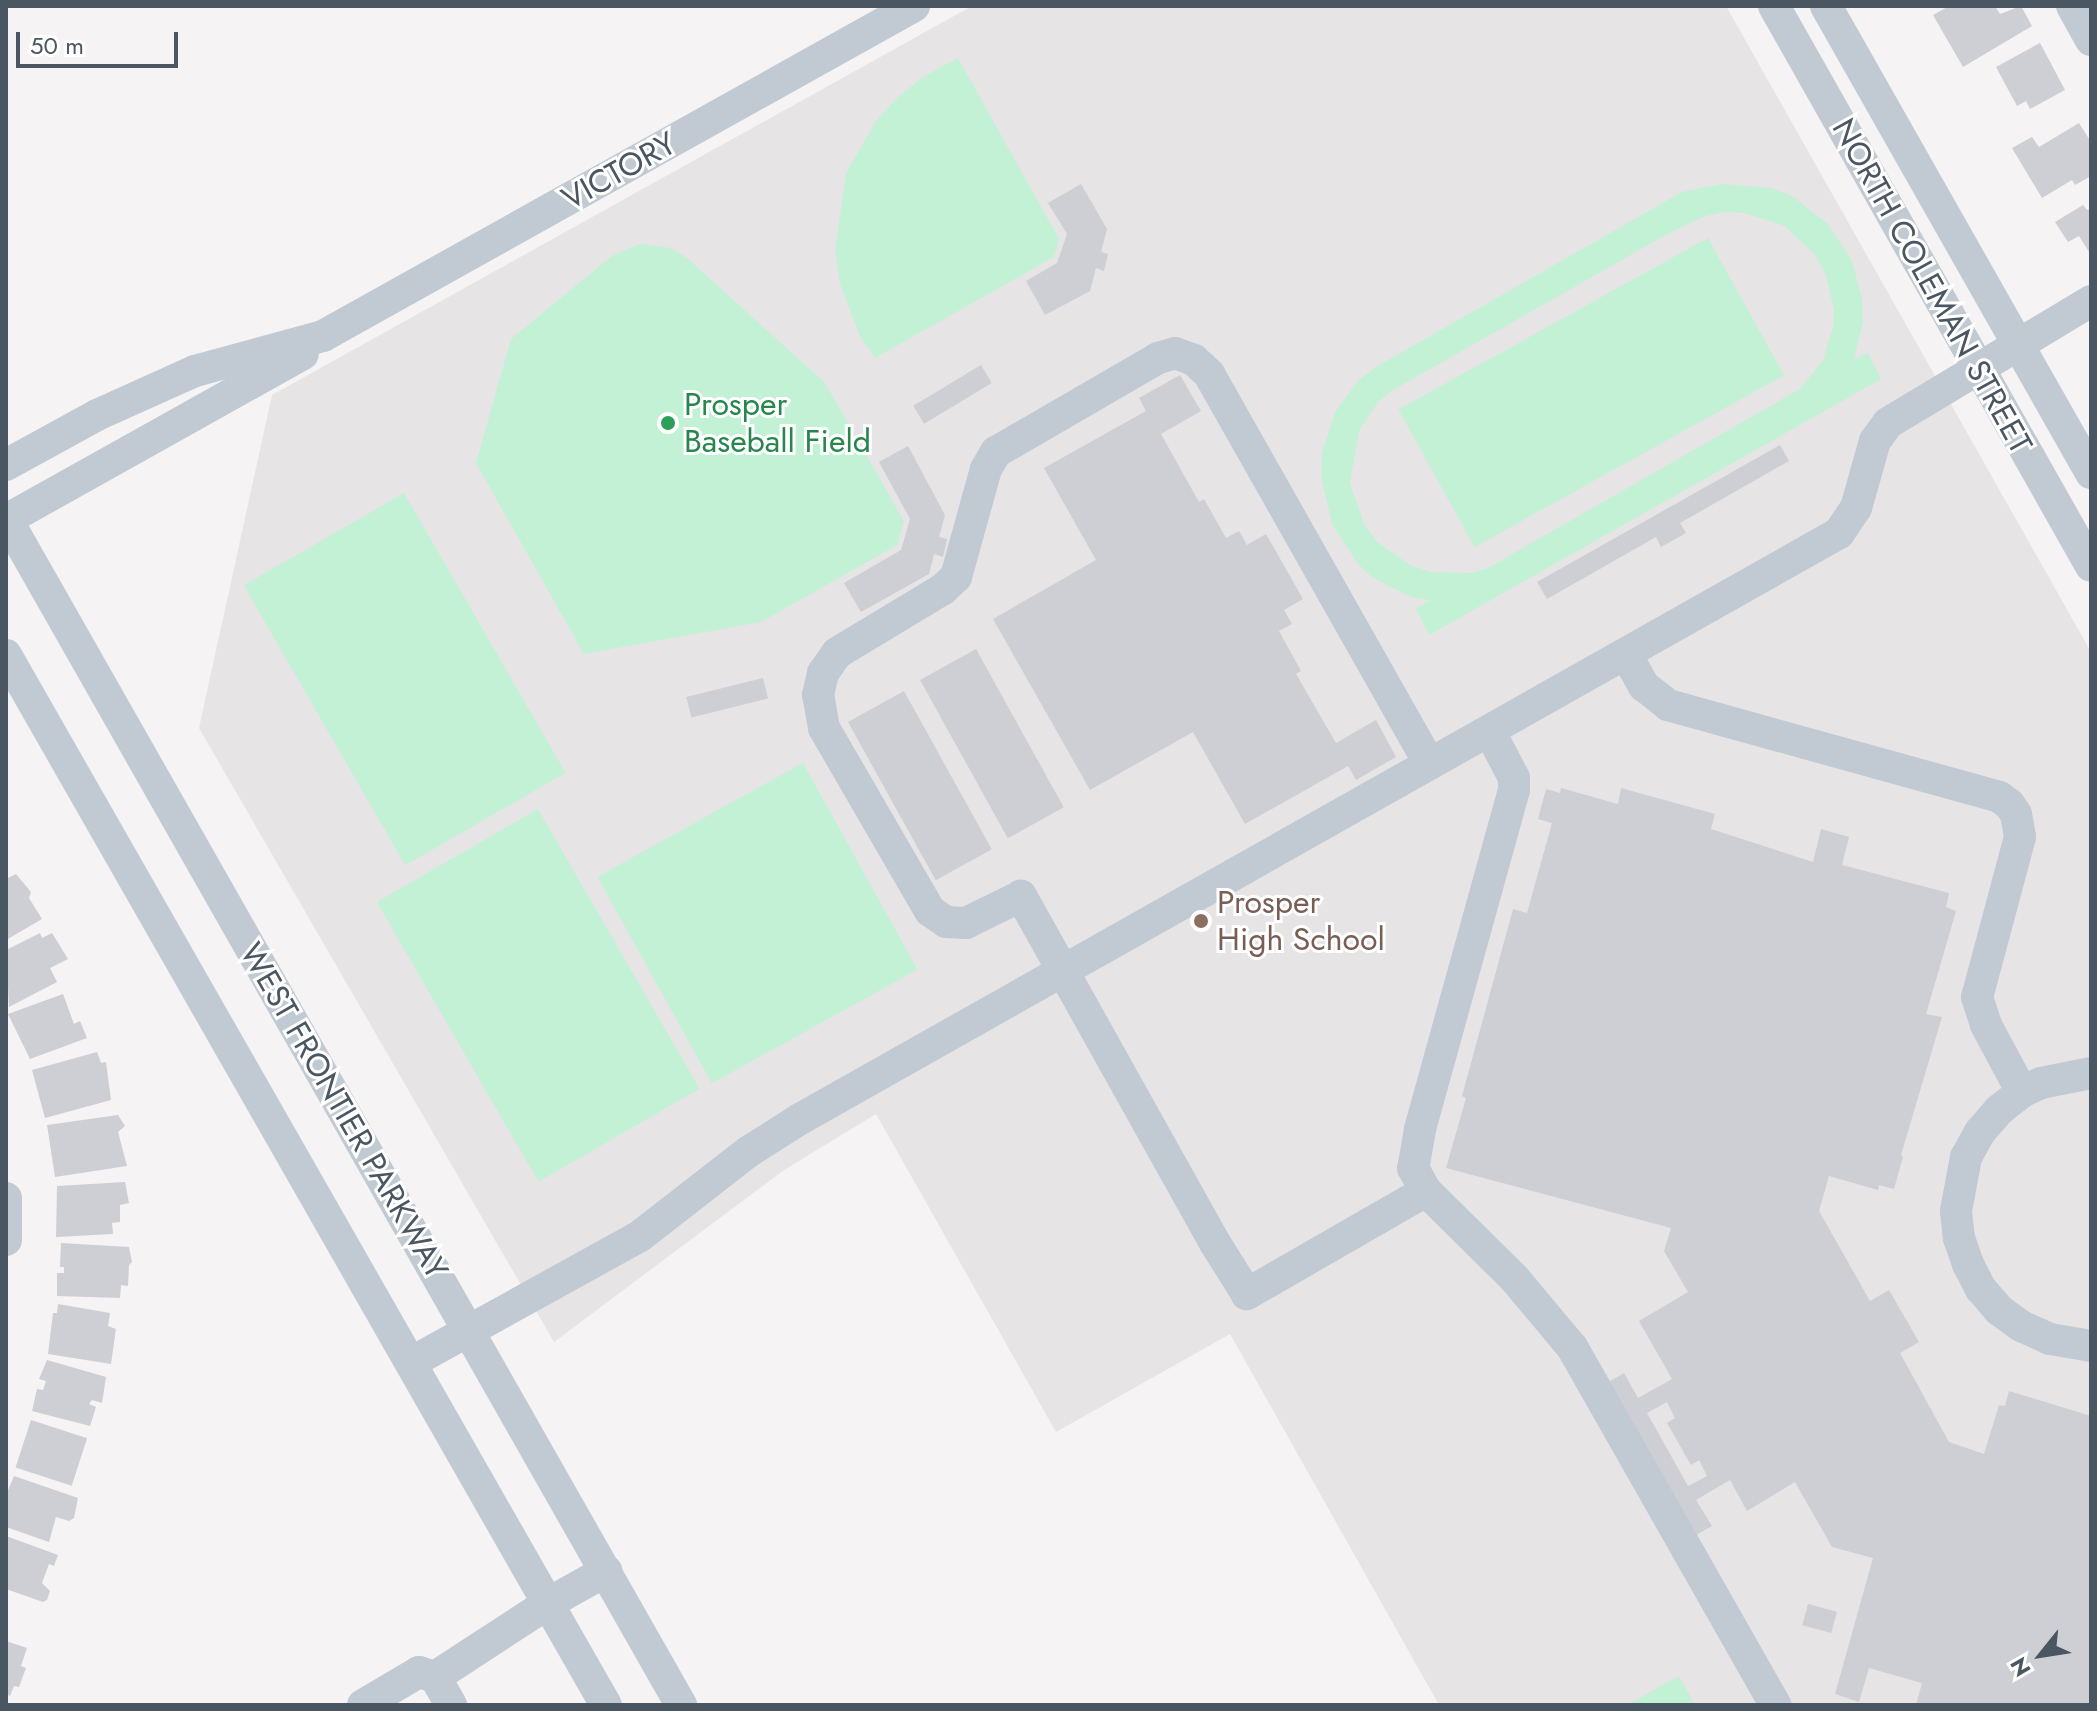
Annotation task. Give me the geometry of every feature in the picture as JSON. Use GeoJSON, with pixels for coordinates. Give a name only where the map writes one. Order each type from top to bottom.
{"type":"FeatureCollection","features":[{"type":"Feature","properties":{"kind":"street","name":"VICTORY"},"geometry":{"type":"LineString","coordinates":[[6,465],[97,415],[195,371],[323,336],[914,6]]}},
{"type":"Feature","properties":{"kind":"street","name":"NORTH COLEMAN STREET"},"geometry":{"type":"LineString","coordinates":[[1774,6],[2091,566]]}},
{"type":"Feature","properties":{"kind":"street","name":"NORTH COLEMAN STREET"},"geometry":{"type":"LineString","coordinates":[[1826,6],[2091,473]]}},
{"type":"Feature","properties":{"kind":"street"},"geometry":{"type":"LineString","coordinates":[[2072,6],[2091,40]]}},
{"type":"Feature","properties":{"kind":"street"},"geometry":{"type":"LineString","coordinates":[[412,1362],[640,1236],[773,1136],[1839,533],[1856,508],[1875,441],[1888,423],[2091,301]]}},
{"type":"Feature","properties":{"kind":"street","name":"VICTORY"},"geometry":{"type":"LineString","coordinates":[[6,519],[308,351],[323,336]]}},
{"type":"Feature","properties":{"kind":"street"},"geometry":{"type":"LineString","coordinates":[[1426,1191],[1247,1294],[1021,896],[966,923],[946,922],[930,911],[824,728],[818,706],[819,684],[830,662],[847,645],[943,589],[956,577],[986,469],[996,452],[1158,358],[1180,354],[1194,360],[1209,374],[1430,764]]}},
{"type":"Feature","properties":{"kind":"street","name":"WEST FRONTIER PARKWAY"},"geometry":{"type":"LineString","coordinates":[[6,519],[681,1705]]}},
{"type":"Feature","properties":{"kind":"street"},"geometry":{"type":"LineString","coordinates":[[1626,654],[1644,686],[1668,705],[1999,797],[2009,804],[2016,814],[2020,837],[1977,997],[1986,1025],[2022,1092]]}},
{"type":"Feature","properties":{"kind":"street","name":"WEST FRONTIER PARKWAY"},"geometry":{"type":"LineString","coordinates":[[6,655],[606,1705]]}},
{"type":"Feature","properties":{"kind":"street"},"geometry":{"type":"LineString","coordinates":[[1490,732],[1514,778],[1514,790],[1413,1157],[1413,1168],[1426,1191],[1559,1327],[1775,1705]]}},
{"type":"Feature","properties":{"kind":"street"},"geometry":{"type":"LineString","coordinates":[[2091,1073],[2064,1076],[2022,1092],[1980,1132],[1966,1157],[1956,1211],[1959,1238],[1974,1276],[1999,1310],[2021,1326],[2050,1339],[2091,1346]]}},
{"type":"Feature","properties":{"kind":"street"},"geometry":{"type":"LineString","coordinates":[[6,1198],[6,1240]]}},
{"type":"Feature","properties":{"kind":"street"},"geometry":{"type":"LineString","coordinates":[[435,1677],[547,1604],[606,1571]]}},
{"type":"Feature","properties":{"kind":"street"},"geometry":{"type":"LineString","coordinates":[[363,1705],[419,1672],[435,1677],[451,1705]]}},
{"type":"Feature","properties":{"kind":"shaded area","name":"Prosper High School"},"geometry":{"type":"Polygon","coordinates":[[[972,6],[1726,6],[2091,652],[2091,1705],[1439,1705],[1230,1334],[1056,1432],[876,1114],[784,1170],[554,1342],[199,728],[272,395],[972,6]]]}},
{"type":"Feature","properties":{"kind":"green space"},"geometry":{"type":"Polygon","coordinates":[[[958,58],[1059,239],[1054,257],[875,358],[860,336],[840,284],[835,250],[846,173],[876,121],[899,96],[923,77],[958,58]]]}},
{"type":"Feature","properties":{"kind":"green space"},"geometry":{"type":"Polygon","coordinates":[[[1722,184],[1771,188],[1792,196],[1828,224],[1852,261],[1862,299],[1863,322],[1854,359],[1868,353],[1881,379],[1429,635],[1416,609],[1430,600],[1411,597],[1372,577],[1358,564],[1332,524],[1321,477],[1322,453],[1335,412],[1358,381],[1376,367],[1682,192],[1722,184]],[[1725,212],[1706,216],[1671,232],[1393,390],[1378,402],[1359,431],[1350,483],[1364,524],[1377,542],[1410,565],[1430,572],[1471,573],[1488,568],[1800,389],[1823,360],[1833,327],[1834,310],[1826,275],[1815,255],[1785,226],[1745,213],[1725,212]]]}},
{"type":"Feature","properties":{"kind":"green space"},"geometry":{"type":"Polygon","coordinates":[[[1708,238],[1784,375],[1474,547],[1398,410],[1708,238]]]}},
{"type":"Feature","properties":{"kind":"green space","name":"Prosper Baseball Field"},"geometry":{"type":"Polygon","coordinates":[[[640,244],[671,248],[687,258],[825,383],[904,521],[897,545],[761,622],[584,654],[476,463],[511,339],[612,256],[640,244]]]}},
{"type":"Feature","properties":{"kind":"green space"},"geometry":{"type":"Polygon","coordinates":[[[404,493],[566,773],[405,865],[244,586],[404,493]]]}},
{"type":"Feature","properties":{"kind":"green space"},"geometry":{"type":"Polygon","coordinates":[[[803,763],[917,969],[712,1083],[597,877],[803,763]]]}},
{"type":"Feature","properties":{"kind":"green space"},"geometry":{"type":"Polygon","coordinates":[[[538,809],[700,1089],[538,1182],[377,902],[538,809]]]}},
{"type":"Feature","properties":{"kind":"green space"},"geometry":{"type":"Polygon","coordinates":[[[1679,1676],[1695,1705],[1627,1705],[1679,1676]]]}},
{"type":"Feature","properties":{"kind":"building"},"geometry":{"type":"Polygon","coordinates":[[[1949,6],[1995,6],[2000,14],[2021,6],[2032,26],[1963,67],[1933,15],[1949,6]]]}},
{"type":"Feature","properties":{"kind":"building"},"geometry":{"type":"Polygon","coordinates":[[[2040,43],[2065,90],[2030,109],[2026,101],[2017,106],[1996,67],[2040,43]]]}},
{"type":"Feature","properties":{"kind":"building"},"geometry":{"type":"Polygon","coordinates":[[[2079,123],[2091,142],[2091,176],[2075,185],[2072,180],[2042,198],[2012,148],[2032,137],[2039,147],[2079,123]]]}},
{"type":"Feature","properties":{"kind":"building"},"geometry":{"type":"Polygon","coordinates":[[[1081,184],[1107,229],[1101,252],[1108,254],[1104,271],[1096,268],[1090,291],[1045,315],[1026,281],[1057,263],[1067,234],[1048,203],[1081,184]]]}},
{"type":"Feature","properties":{"kind":"building"},"geometry":{"type":"Polygon","coordinates":[[[2083,205],[2087,210],[2091,208],[2091,255],[2079,236],[2068,242],[2055,222],[2083,205]]]}},
{"type":"Feature","properties":{"kind":"building"},"geometry":{"type":"Polygon","coordinates":[[[981,365],[992,383],[924,424],[913,406],[981,365]]]}},
{"type":"Feature","properties":{"kind":"building"},"geometry":{"type":"Polygon","coordinates":[[[1180,375],[1201,411],[1161,434],[1199,502],[1204,499],[1226,538],[1239,531],[1247,545],[1266,534],[1303,599],[1284,610],[1292,624],[1279,631],[1301,671],[1296,674],[1336,743],[1376,720],[1396,757],[1356,780],[1348,766],[1245,824],[1193,732],[1090,790],[993,619],[1096,560],[1044,468],[1146,411],[1139,398],[1180,375]]]}},
{"type":"Feature","properties":{"kind":"building"},"geometry":{"type":"Polygon","coordinates":[[[1780,445],[1789,461],[1680,523],[1686,533],[1661,547],[1656,537],[1547,599],[1537,582],[1780,445]]]}},
{"type":"Feature","properties":{"kind":"building"},"geometry":{"type":"Polygon","coordinates":[[[908,446],[945,515],[939,537],[947,539],[943,557],[934,554],[929,574],[861,612],[844,583],[901,550],[910,519],[879,462],[908,446]]]}},
{"type":"Feature","properties":{"kind":"building"},"geometry":{"type":"Polygon","coordinates":[[[976,649],[1064,807],[1008,838],[920,680],[976,649]]]}},
{"type":"Feature","properties":{"kind":"building"},"geometry":{"type":"Polygon","coordinates":[[[763,678],[768,698],[691,717],[686,697],[763,678]]]}},
{"type":"Feature","properties":{"kind":"building"},"geometry":{"type":"Polygon","coordinates":[[[904,691],[992,849],[936,880],[848,722],[904,691]]]}},
{"type":"Feature","properties":{"kind":"building"},"geometry":{"type":"Polygon","coordinates":[[[1561,788],[1618,804],[1621,788],[1715,814],[1711,829],[1813,862],[1821,829],[1849,837],[1842,865],[1949,893],[1946,907],[1956,911],[1926,1014],[1942,1017],[1894,1189],[1879,1185],[1878,1190],[1829,1176],[1819,1211],[1870,1301],[1889,1290],[1919,1342],[1900,1353],[1949,1442],[1984,1454],[1999,1405],[2005,1406],[2009,1391],[2091,1416],[2091,1705],[1916,1705],[1922,1683],[1869,1668],[1859,1702],[1835,1694],[1873,1558],[1832,1547],[1795,1482],[1747,1511],[1730,1480],[1696,1500],[1712,1526],[1694,1536],[1607,1383],[1624,1373],[1638,1398],[1672,1379],[1639,1321],[1688,1292],[1664,1251],[1671,1228],[1446,1168],[1466,1098],[1462,1096],[1513,909],[1527,913],[1552,823],[1538,819],[1546,789],[1560,793],[1561,788]],[[1667,1402],[1647,1413],[1688,1486],[1707,1476],[1699,1460],[1691,1465],[1667,1423],[1675,1418],[1667,1402]]]}},
{"type":"Feature","properties":{"kind":"building"},"geometry":{"type":"Polygon","coordinates":[[[16,874],[31,892],[29,898],[42,919],[6,940],[6,879],[16,874]]]}},
{"type":"Feature","properties":{"kind":"building"},"geometry":{"type":"Polygon","coordinates":[[[40,933],[42,938],[52,933],[68,959],[50,968],[57,982],[9,1007],[6,950],[40,933]]]}},
{"type":"Feature","properties":{"kind":"building"},"geometry":{"type":"Polygon","coordinates":[[[63,994],[74,1024],[80,1021],[87,1038],[30,1059],[8,1014],[63,994]]]}},
{"type":"Feature","properties":{"kind":"building"},"geometry":{"type":"Polygon","coordinates":[[[97,1052],[101,1063],[106,1062],[111,1100],[45,1118],[32,1070],[97,1052]]]}},
{"type":"Feature","properties":{"kind":"building"},"geometry":{"type":"Polygon","coordinates":[[[118,1115],[125,1126],[118,1132],[127,1166],[55,1177],[47,1125],[118,1115]]]}},
{"type":"Feature","properties":{"kind":"building"},"geometry":{"type":"Polygon","coordinates":[[[125,1182],[129,1203],[120,1205],[120,1222],[112,1223],[113,1234],[56,1237],[57,1186],[125,1182]]]}},
{"type":"Feature","properties":{"kind":"building"},"geometry":{"type":"Polygon","coordinates":[[[61,1243],[129,1247],[132,1262],[129,1265],[128,1286],[121,1285],[120,1298],[57,1296],[57,1273],[64,1273],[64,1267],[60,1267],[61,1243]]]}},
{"type":"Feature","properties":{"kind":"building"},"geometry":{"type":"Polygon","coordinates":[[[58,1304],[110,1313],[108,1326],[116,1329],[111,1364],[48,1354],[53,1313],[57,1313],[58,1304]]]}},
{"type":"Feature","properties":{"kind":"building"},"geometry":{"type":"Polygon","coordinates":[[[47,1360],[106,1377],[102,1403],[92,1400],[89,1404],[96,1407],[90,1426],[32,1411],[37,1389],[43,1390],[46,1381],[39,1379],[47,1360]]]}},
{"type":"Feature","properties":{"kind":"building"},"geometry":{"type":"Polygon","coordinates":[[[31,1420],[87,1438],[72,1486],[16,1468],[31,1420]]]}},
{"type":"Feature","properties":{"kind":"building"},"geometry":{"type":"Polygon","coordinates":[[[14,1476],[78,1498],[74,1518],[69,1521],[56,1517],[49,1542],[6,1527],[6,1495],[14,1476]]]}},
{"type":"Feature","properties":{"kind":"building"},"geometry":{"type":"Polygon","coordinates":[[[6,1536],[58,1555],[54,1566],[49,1564],[42,1583],[50,1591],[47,1600],[43,1602],[6,1589],[6,1536]]]}},
{"type":"Feature","properties":{"kind":"building"},"geometry":{"type":"Polygon","coordinates":[[[1808,1604],[1837,1612],[1831,1633],[1802,1625],[1808,1604]]]}},
{"type":"Feature","properties":{"kind":"building"},"geometry":{"type":"Polygon","coordinates":[[[6,1641],[27,1648],[21,1666],[26,1668],[19,1687],[14,1686],[10,1696],[6,1694],[6,1641]]]}},
{"type":"Feature","properties":{"kind":"place","name":"Prosper Baseball Field"},"geometry":{"type":"Point","coordinates":[668,423]}},
{"type":"Feature","properties":{"kind":"place","name":"Prosper High School"},"geometry":{"type":"Point","coordinates":[1201,921]}}]}
